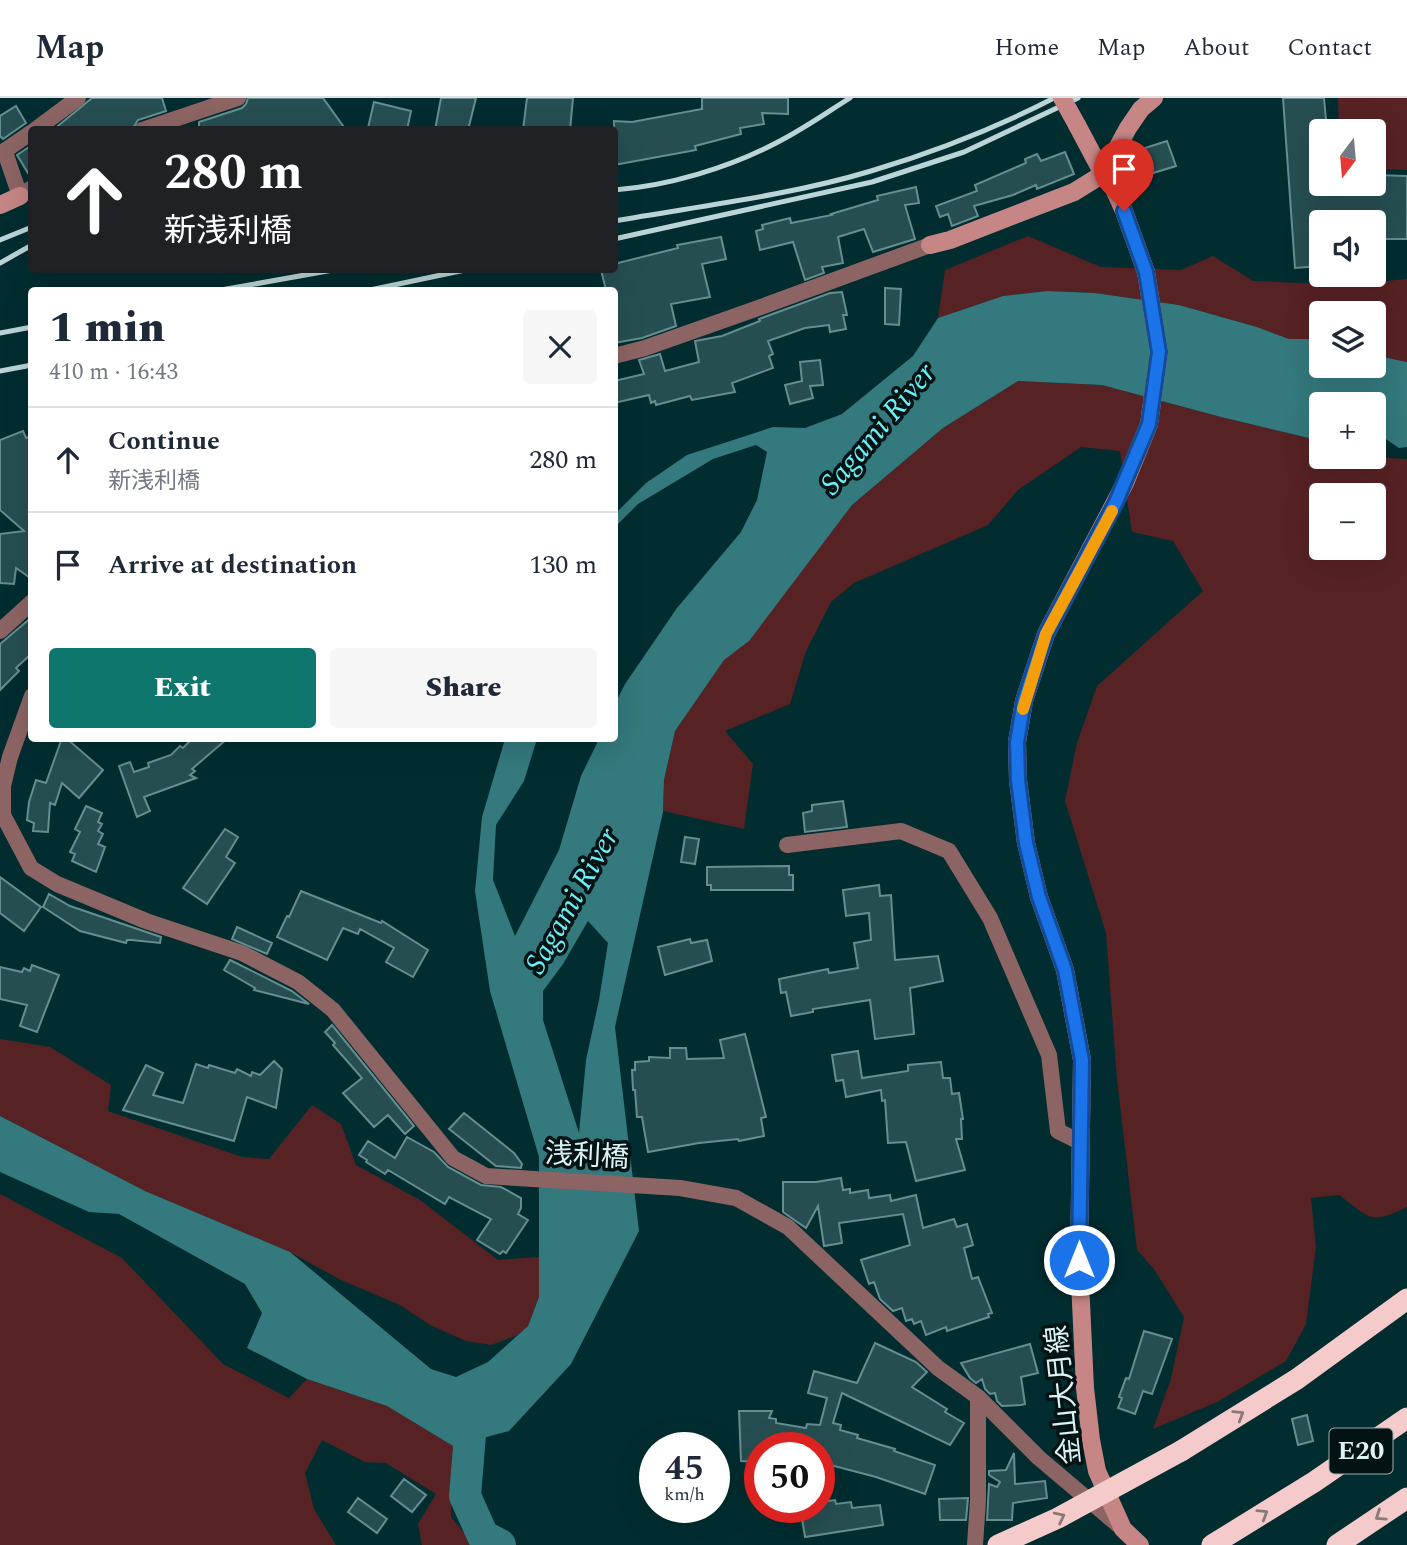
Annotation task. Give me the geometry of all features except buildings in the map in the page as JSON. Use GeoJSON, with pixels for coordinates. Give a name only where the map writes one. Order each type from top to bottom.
{"type":"FeatureCollection","features":[{"type":"Feature","properties":{"kind":"highway"},"geometry":{"type":"LineString","coordinates":[[998,1545],[1058,1518],[1181,1451],[1297,1379],[1407,1299]]}},
{"type":"Feature","properties":{"kind":"highway","name":"E20"},"geometry":{"type":"LineString","coordinates":[[1212,1545],[1314,1482],[1407,1418]]}},
{"type":"Feature","properties":{"kind":"highway","name":"E20"},"geometry":{"type":"LineString","coordinates":[[1345,1540],[1407,1498]]}},
{"type":"Feature","properties":{"kind":"main road"},"geometry":{"type":"LineString","coordinates":[[1062,98],[1103,174]]}},
{"type":"Feature","properties":{"kind":"main road"},"geometry":{"type":"LineString","coordinates":[[930,245],[950,240],[1074,192],[1103,174],[1128,128],[1141,109],[1154,98]]}},
{"type":"Feature","properties":{"kind":"main road","name":"金山大月線"},"geometry":{"type":"LineString","coordinates":[[1103,174],[1114,189],[1124,211],[1146,272],[1159,352],[1149,424],[1098,539],[1046,634],[1024,701],[1017,742],[1018,780],[1026,843],[1039,897],[1065,970],[1082,1060],[1079,1260],[1088,1414],[1097,1471],[1123,1529],[1140,1545]]}},
{"type":"Feature","properties":{"kind":"main road"},"geometry":{"type":"LineString","coordinates":[[0,205],[26,192]]}},
{"type":"Feature","properties":{"kind":"street"},"geometry":{"type":"LineString","coordinates":[[40,126],[78,98]]}},
{"type":"Feature","properties":{"kind":"street"},"geometry":{"type":"LineString","coordinates":[[154,126],[238,98]]}},
{"type":"Feature","properties":{"kind":"street"},"geometry":{"type":"LineString","coordinates":[[26,192],[2,153],[28,135]]}},
{"type":"Feature","properties":{"kind":"street"},"geometry":{"type":"LineString","coordinates":[[618,355],[645,348],[930,245]]}},
{"type":"Feature","properties":{"kind":"street"},"geometry":{"type":"LineString","coordinates":[[0,631],[28,606]]}},
{"type":"Feature","properties":{"kind":"street","name":"浅利橋"},"geometry":{"type":"LineString","coordinates":[[28,706],[13,745],[3,786],[4,815],[31,868],[57,884],[146,921],[242,953],[298,982],[334,1010],[453,1158],[486,1176],[673,1188],[736,1198],[788,1227],[938,1368],[978,1397],[1039,1458],[1123,1529]]}},
{"type":"Feature","properties":{"kind":"street"},"geometry":{"type":"LineString","coordinates":[[787,845],[901,831],[949,851],[990,918],[1049,1055],[1058,1131],[1080,1142]]}},
{"type":"Feature","properties":{"kind":"street"},"geometry":{"type":"LineString","coordinates":[[975,1545],[978,1397]]}},
{"type":"Feature","properties":{"kind":"shaded area"},"geometry":{"type":"Polygon","coordinates":[[[1338,98],[1407,98],[1407,170],[1386,169],[1386,119],[1339,119],[1338,98]]]}},
{"type":"Feature","properties":{"kind":"shaded area"},"geometry":{"type":"Polygon","coordinates":[[[1028,236],[1101,267],[1181,270],[1213,256],[1253,281],[1309,283],[1309,287],[1386,287],[1386,281],[1407,279],[1407,362],[1386,358],[1386,301],[1309,301],[1309,339],[1289,339],[1179,305],[1095,293],[1048,291],[1003,296],[938,318],[945,270],[1028,236]]]}},
{"type":"Feature","properties":{"kind":"shaded area"},"geometry":{"type":"Polygon","coordinates":[[[1018,381],[1102,385],[1309,438],[1309,469],[1386,469],[1386,458],[1407,459],[1407,1207],[1385,1216],[1371,1217],[1339,1195],[1311,1198],[1316,1247],[1306,1324],[1286,1361],[1217,1402],[1153,1429],[1171,1379],[1184,1317],[1154,1269],[1137,1250],[1117,1079],[1106,933],[1065,801],[1077,743],[1097,686],[1203,591],[1173,541],[1132,532],[1120,451],[1081,447],[1018,490],[988,525],[854,583],[831,602],[806,651],[790,704],[725,731],[753,764],[744,829],[663,811],[664,780],[675,731],[724,660],[852,505],[943,428],[1018,381]]]}},
{"type":"Feature","properties":{"kind":"shaded area"},"geometry":{"type":"Polygon","coordinates":[[[0,1039],[50,1047],[111,1085],[108,1111],[242,1157],[269,1159],[312,1105],[341,1124],[356,1165],[420,1200],[498,1260],[539,1257],[539,1297],[528,1326],[518,1335],[491,1345],[466,1341],[430,1325],[400,1305],[341,1280],[290,1252],[145,1191],[0,1116],[0,1039]]]}},
{"type":"Feature","properties":{"kind":"shaded area"},"geometry":{"type":"Polygon","coordinates":[[[0,1194],[122,1258],[223,1364],[289,1398],[307,1379],[387,1406],[453,1446],[451,1517],[474,1545],[422,1545],[418,1524],[436,1494],[386,1463],[365,1462],[322,1440],[305,1473],[314,1509],[336,1545],[0,1545],[0,1194]]]}},
{"type":"Feature","properties":{"kind":"water","name":"Sagami River"},"geometry":{"type":"Polygon","coordinates":[[[1048,291],[1095,293],[1179,305],[1289,339],[1309,339],[1309,378],[1386,378],[1386,358],[1407,362],[1407,447],[1399,448],[1386,439],[1386,392],[1309,392],[1309,438],[1102,385],[1018,381],[943,428],[852,505],[749,641],[724,660],[675,731],[664,780],[663,812],[615,1027],[639,1231],[571,1364],[509,1431],[453,1446],[387,1406],[307,1379],[247,1348],[262,1313],[245,1284],[119,1214],[89,1212],[0,1172],[0,1116],[145,1191],[290,1252],[431,1369],[456,1377],[488,1362],[528,1326],[539,1297],[539,1157],[490,991],[475,891],[482,817],[504,742],[536,742],[524,781],[496,825],[493,880],[515,936],[559,850],[581,776],[598,742],[618,742],[618,698],[625,684],[677,608],[741,532],[757,500],[767,452],[756,445],[713,459],[638,504],[618,524],[618,511],[646,483],[687,455],[773,427],[805,428],[842,414],[913,356],[938,318],[1003,296],[1048,291]],[[588,921],[563,964],[543,991],[543,1020],[579,1133],[586,1060],[608,943],[588,921]]]}},
{"type":"Feature","properties":{"kind":"waterway"},"geometry":{"type":"LineString","coordinates":[[473,1398],[465,1496],[483,1536],[500,1545]]}},
{"type":"Feature","properties":{"kind":"railway"},"geometry":{"type":"LineString","coordinates":[[618,190],[676,180],[738,160],[786,138],[850,98]]}},
{"type":"Feature","properties":{"kind":"railway"},"geometry":{"type":"LineString","coordinates":[[618,220],[776,194],[840,180],[964,139],[1054,98]]}},
{"type":"Feature","properties":{"kind":"railway"},"geometry":{"type":"LineString","coordinates":[[618,238],[872,182],[964,152],[1078,98]]}},
{"type":"Feature","properties":{"kind":"railway"},"geometry":{"type":"LineString","coordinates":[[0,240],[28,229]]}},
{"type":"Feature","properties":{"kind":"railway"},"geometry":{"type":"LineString","coordinates":[[0,263],[28,247]]}},
{"type":"Feature","properties":{"kind":"railway"},"geometry":{"type":"LineString","coordinates":[[238,287],[316,273]]}},
{"type":"Feature","properties":{"kind":"railway"},"geometry":{"type":"LineString","coordinates":[[384,287],[451,273]]}},
{"type":"Feature","properties":{"kind":"railway"},"geometry":{"type":"LineString","coordinates":[[0,333],[28,328]]}},
{"type":"Feature","properties":{"kind":"railway"},"geometry":{"type":"LineString","coordinates":[[0,371],[28,366]]}},
{"type":"Feature","properties":{"kind":"slow traffic"},"geometry":{"type":"LineString","coordinates":[[1023,709],[1046,634],[1112,511]]}},
{"type":"Feature","properties":{"kind":"route"},"geometry":{"type":"LineString","coordinates":[[1079,1260],[1082,1060],[1065,970],[1039,897],[1026,843],[1018,780],[1017,742],[1024,701],[1046,634],[1098,539],[1149,424],[1159,352],[1146,272],[1124,211]]}}]}
